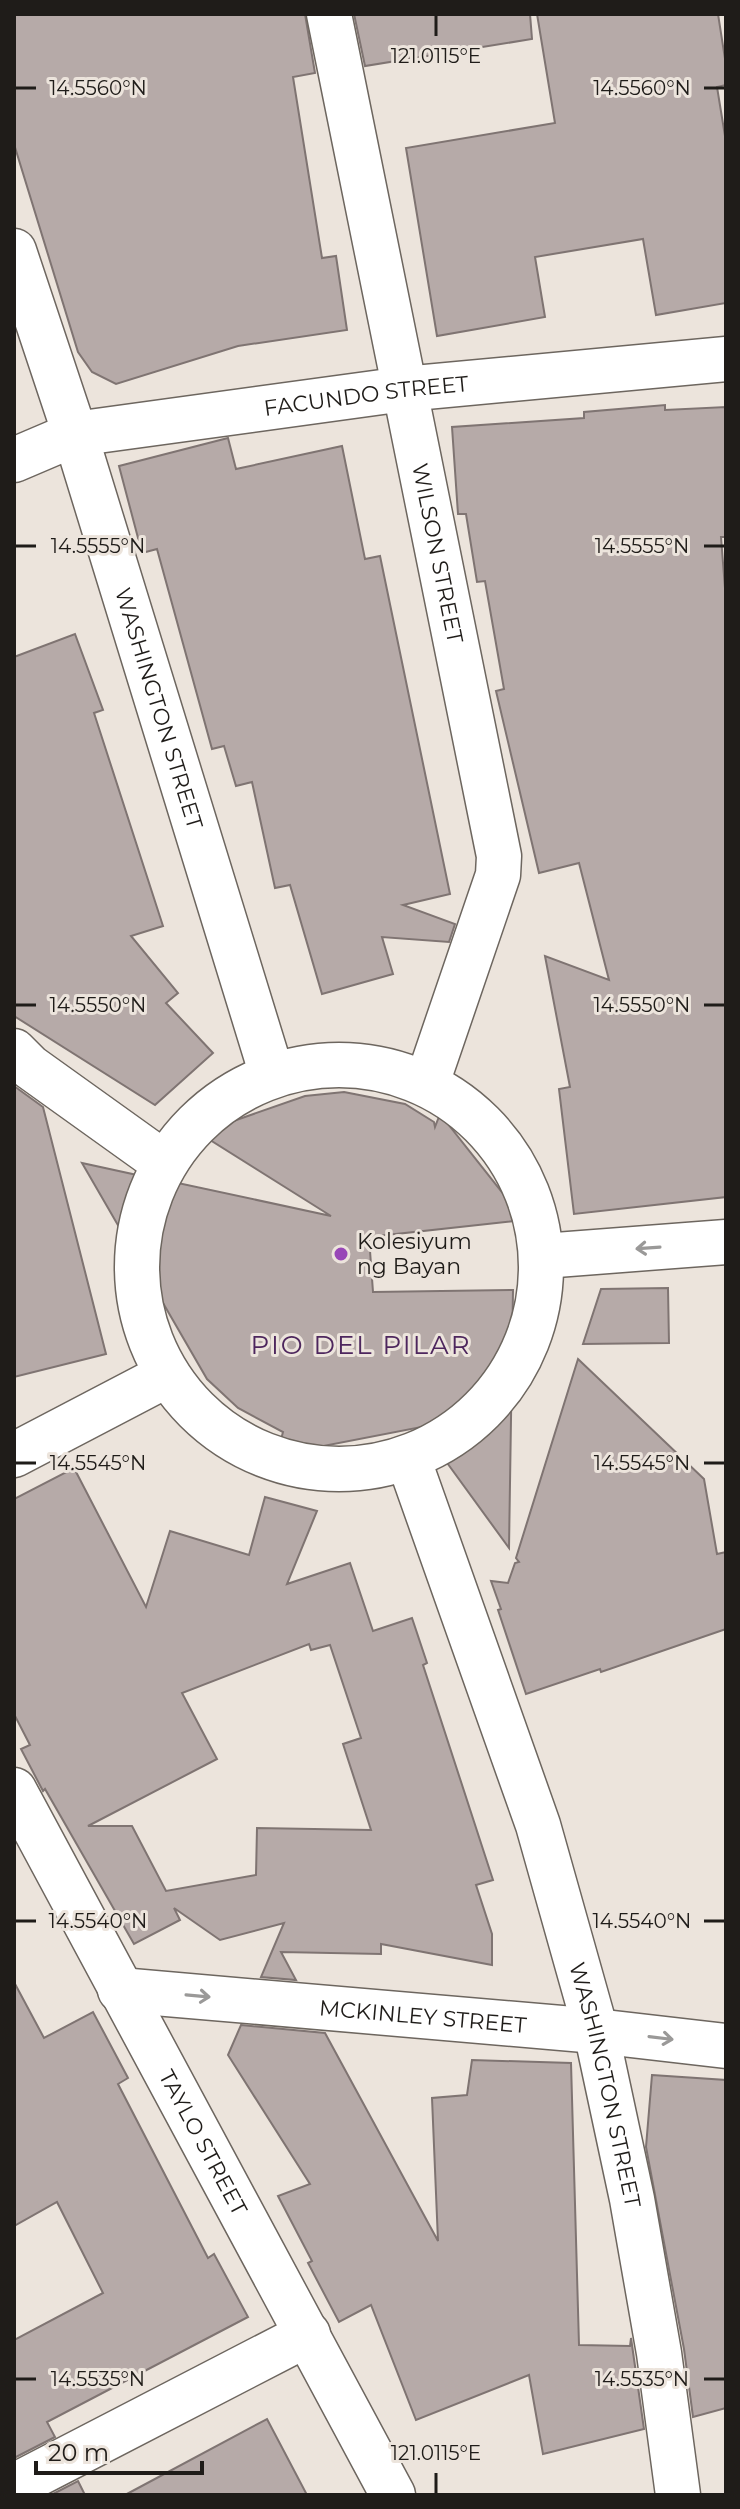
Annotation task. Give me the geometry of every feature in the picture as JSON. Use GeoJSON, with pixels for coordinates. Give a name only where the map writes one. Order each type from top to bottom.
{"type":"FeatureCollection","features":[{"type":"Feature","properties":{"kind":"street","name":"WILSON STREET"},"geometry":{"type":"LineString","coordinates":[[329,14],[499,856],[498,875],[427,1083]]}},
{"type":"Feature","properties":{"kind":"street","name":"WASHINGTON STREET"},"geometry":{"type":"LineString","coordinates":[[14,251],[75,434],[272,1075]]}},
{"type":"Feature","properties":{"kind":"street","name":"FACUNDO STREET"},"geometry":{"type":"LineString","coordinates":[[14,460],[75,434],[404,389],[726,359]]}},
{"type":"Feature","properties":{"kind":"street"},"geometry":{"type":"LineString","coordinates":[[14,1051],[30,1067],[164,1163]]}},
{"type":"Feature","properties":{"kind":"street"},"geometry":{"type":"LineString","coordinates":[[324,1064],[377,1067],[427,1083],[486,1125],[527,1185],[543,1256],[540,1308],[523,1356],[493,1400],[454,1434],[408,1458],[354,1469],[299,1465],[247,1448],[202,1417],[167,1375],[144,1324],[135,1269],[142,1214],[164,1163],[193,1125],[229,1095],[272,1075],[324,1064]]}},
{"type":"Feature","properties":{"kind":"street"},"geometry":{"type":"LineString","coordinates":[[543,1256],[726,1242]]}},
{"type":"Feature","properties":{"kind":"street"},"geometry":{"type":"LineString","coordinates":[[14,1455],[167,1375]]}},
{"type":"Feature","properties":{"kind":"street","name":"WASHINGTON STREET"},"geometry":{"type":"LineString","coordinates":[[408,1458],[538,1825],[596,2031],[632,2199],[657,2338],[678,2495]]}},
{"type":"Feature","properties":{"kind":"street","name":"TAYLO STREET"},"geometry":{"type":"LineString","coordinates":[[14,1790],[393,2495]]}},
{"type":"Feature","properties":{"kind":"street","name":"MCKINLEY STREET"},"geometry":{"type":"LineString","coordinates":[[120,1990],[596,2031],[726,2046]]}},
{"type":"Feature","properties":{"kind":"street"},"geometry":{"type":"LineString","coordinates":[[14,2486],[308,2334]]}},
{"type":"Feature","properties":{"kind":"building"},"geometry":{"type":"Polygon","coordinates":[[[14,14],[305,14],[315,73],[293,77],[322,258],[336,256],[347,330],[238,346],[116,384],[92,372],[78,352],[14,144],[14,14]]]}},
{"type":"Feature","properties":{"kind":"building"},"geometry":{"type":"Polygon","coordinates":[[[354,14],[530,14],[532,39],[365,66],[354,14]]]}},
{"type":"Feature","properties":{"kind":"building"},"geometry":{"type":"Polygon","coordinates":[[[537,14],[718,14],[726,65],[726,85],[717,87],[726,142],[726,303],[656,315],[643,239],[535,257],[545,317],[437,336],[406,148],[555,123],[537,14]]]}},
{"type":"Feature","properties":{"kind":"building"},"geometry":{"type":"Polygon","coordinates":[[[665,405],[665,410],[726,407],[726,537],[721,537],[726,601],[726,1197],[574,1214],[559,1089],[570,1087],[545,956],[609,980],[579,863],[539,873],[496,691],[504,689],[485,581],[477,582],[466,514],[458,514],[452,427],[584,418],[584,412],[665,405]]]}},
{"type":"Feature","properties":{"kind":"building"},"geometry":{"type":"Polygon","coordinates":[[[228,438],[236,469],[342,446],[365,559],[380,556],[450,894],[403,905],[455,924],[449,942],[382,937],[393,974],[322,994],[290,885],[275,888],[252,782],[236,786],[224,746],[212,749],[157,549],[142,553],[119,466],[228,438]]]}},
{"type":"Feature","properties":{"kind":"building"},"geometry":{"type":"Polygon","coordinates":[[[75,634],[103,710],[94,713],[163,926],[131,936],[178,993],[166,1003],[213,1053],[155,1105],[14,1016],[14,657],[75,634]]]}},
{"type":"Feature","properties":{"kind":"building"},"geometry":{"type":"Polygon","coordinates":[[[14,1086],[43,1107],[106,1354],[14,1377],[14,1086]]]}},
{"type":"Feature","properties":{"kind":"building","name":"Kolesiyum ng Bayan"},"geometry":{"type":"Polygon","coordinates":[[[344,1092],[405,1104],[434,1122],[435,1127],[440,1114],[524,1220],[369,1237],[373,1292],[513,1290],[509,1548],[421,1427],[277,1455],[283,1432],[238,1408],[207,1379],[82,1163],[137,1175],[161,1188],[178,1183],[331,1216],[199,1133],[305,1096],[344,1092]]]}},
{"type":"Feature","properties":{"kind":"building"},"geometry":{"type":"Polygon","coordinates":[[[668,1288],[669,1343],[583,1344],[601,1289],[668,1288]]]}},
{"type":"Feature","properties":{"kind":"building"},"geometry":{"type":"Polygon","coordinates":[[[578,1359],[704,1479],[717,1554],[726,1552],[726,1629],[526,1694],[491,1581],[508,1583],[515,1563],[519,1562],[516,1558],[578,1359]]]}},
{"type":"Feature","properties":{"kind":"building"},"geometry":{"type":"Polygon","coordinates":[[[74,1468],[146,1607],[170,1531],[249,1555],[265,1497],[317,1511],[287,1584],[350,1563],[373,1631],[412,1618],[427,1663],[423,1665],[493,1880],[476,1885],[492,1934],[492,1965],[381,1944],[381,1954],[281,1952],[296,1980],[261,1977],[284,1923],[220,1940],[174,1908],[180,1920],[134,1944],[21,1749],[30,1745],[14,1714],[14,1499],[74,1468]],[[309,1644],[182,1693],[217,1759],[88,1826],[132,1826],[166,1891],[256,1875],[257,1828],[371,1830],[343,1744],[361,1738],[330,1645],[311,1650],[309,1644]]]}},
{"type":"Feature","properties":{"kind":"building"},"geometry":{"type":"Polygon","coordinates":[[[14,1982],[44,2038],[93,2012],[128,2078],[118,2084],[208,2258],[214,2254],[248,2317],[47,2422],[55,2437],[14,2458],[14,2340],[103,2293],[57,2202],[14,2226],[14,1982]]]}},
{"type":"Feature","properties":{"kind":"building"},"geometry":{"type":"Polygon","coordinates":[[[241,2025],[325,2033],[438,2241],[432,2098],[467,2095],[472,2060],[571,2063],[579,2345],[630,2346],[631,2338],[644,2429],[543,2454],[529,2375],[416,2420],[371,2305],[339,2322],[278,2196],[310,2184],[228,2055],[241,2025]]]}},
{"type":"Feature","properties":{"kind":"building"},"geometry":{"type":"Polygon","coordinates":[[[652,2075],[726,2080],[726,2408],[693,2417],[684,2349],[646,2147],[652,2075]]]}},
{"type":"Feature","properties":{"kind":"building"},"geometry":{"type":"Polygon","coordinates":[[[267,2419],[307,2495],[125,2495],[267,2419]]]}},
{"type":"Feature","properties":{"kind":"building"},"geometry":{"type":"Polygon","coordinates":[[[78,2481],[85,2495],[51,2495],[78,2481]]]}},
{"type":"Feature","properties":{"kind":"place","name":"Kolesiyum ng Bayan"},"geometry":{"type":"Point","coordinates":[341,1254]}},
{"type":"Feature","properties":{"kind":"district","name":"PIO DEL PILAR"},"geometry":{"type":"Point","coordinates":[361,1345]}}]}
